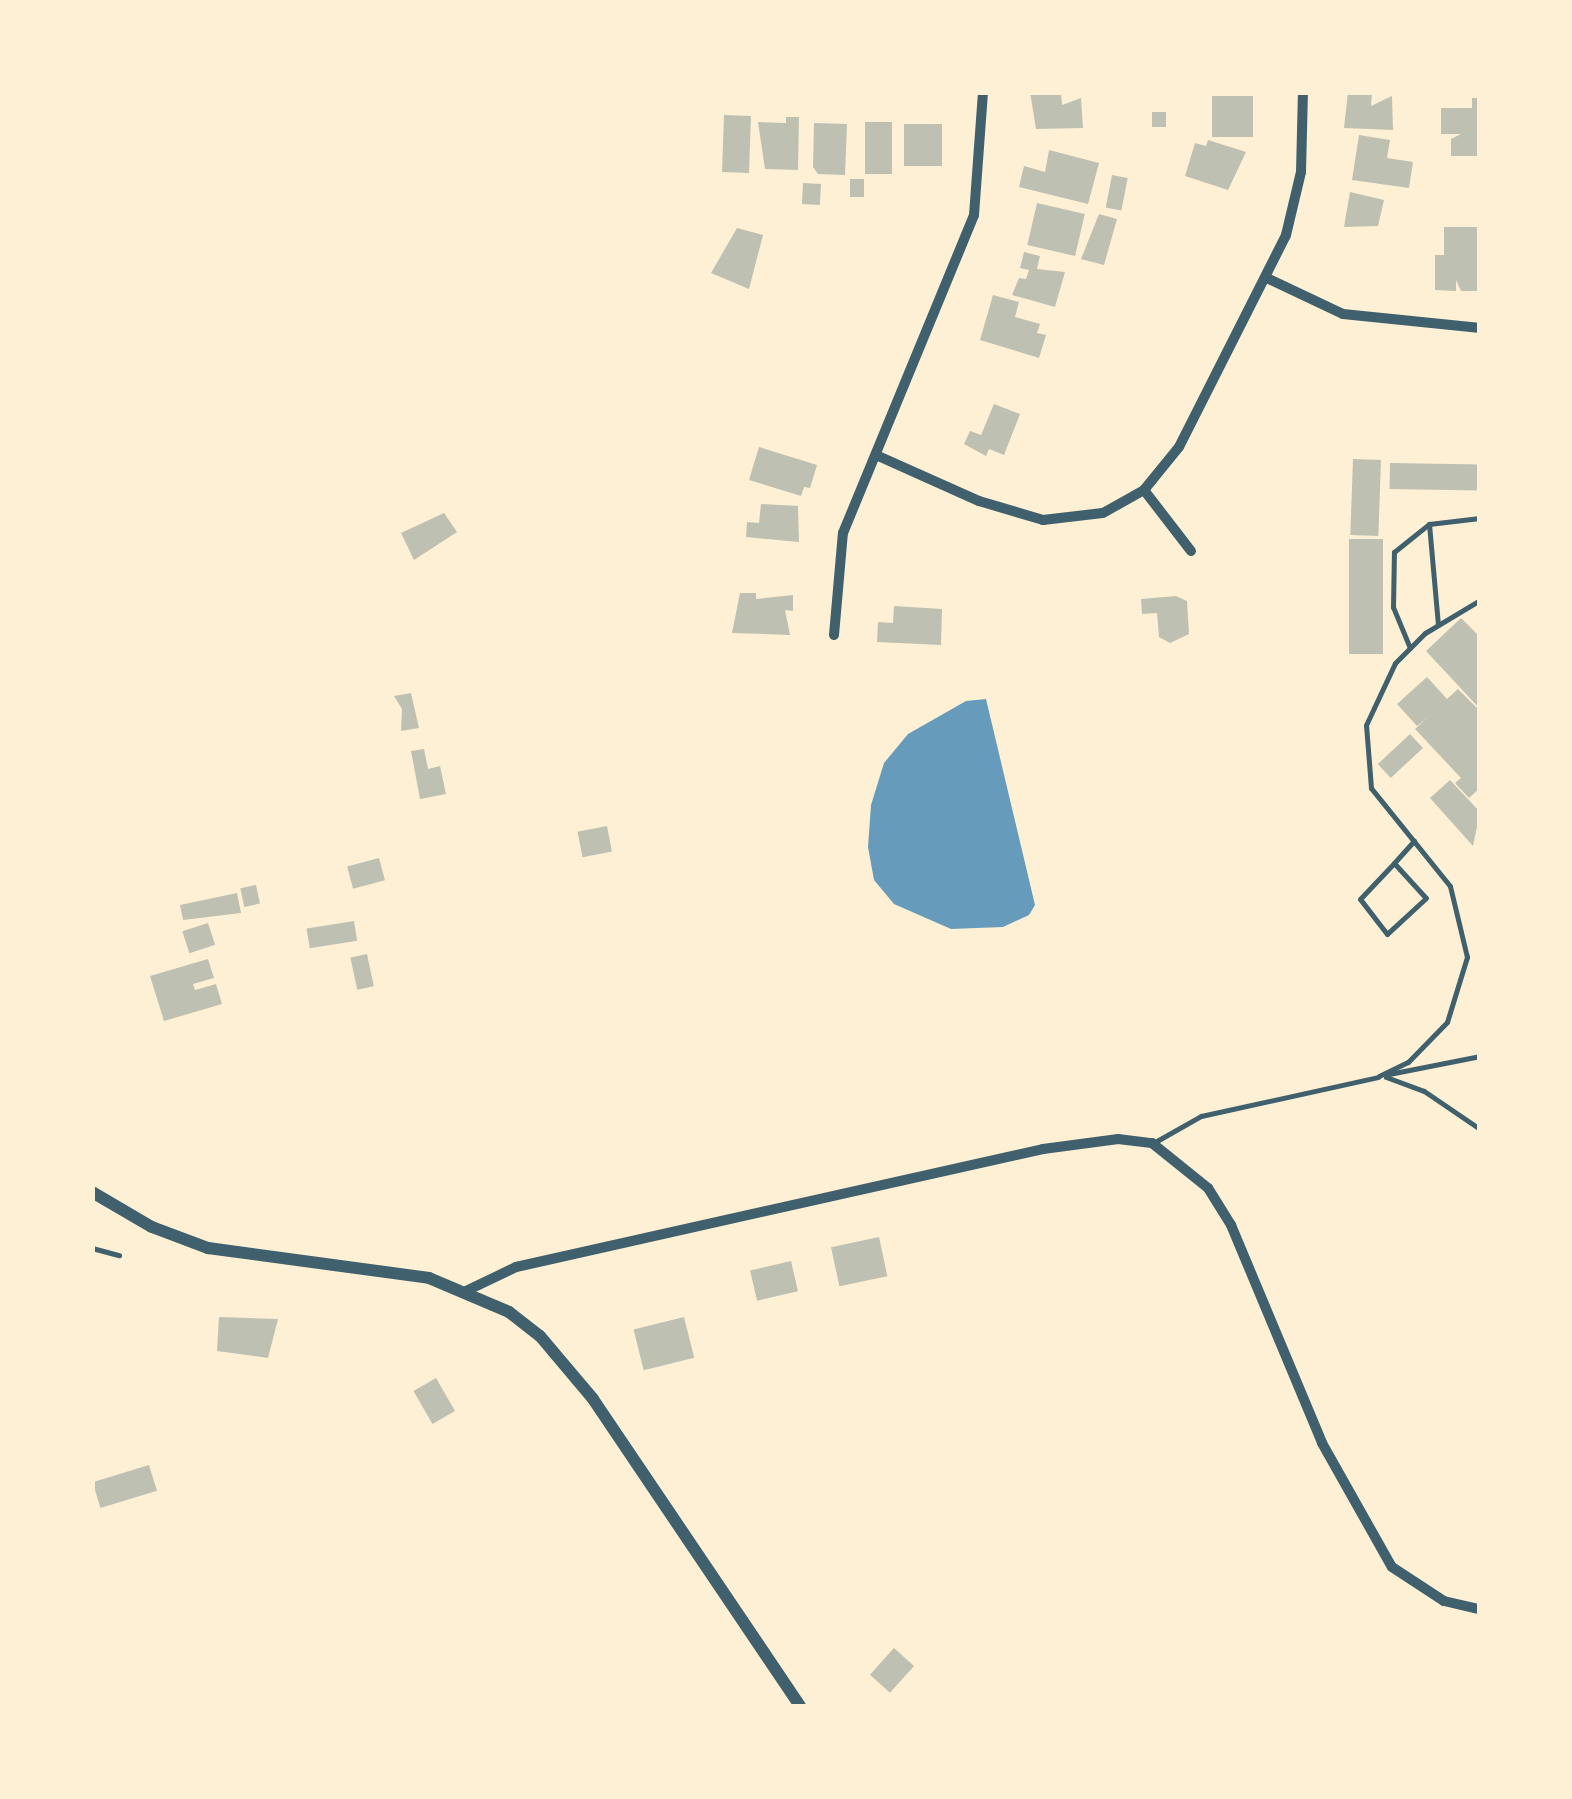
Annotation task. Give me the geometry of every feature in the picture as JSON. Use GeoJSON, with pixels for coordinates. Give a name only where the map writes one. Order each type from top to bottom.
{"type":"FeatureCollection","features":[{"type":"Feature","properties":{"kind":"street"},"geometry":{"type":"LineString","coordinates":[[834,636],[840,546],[974,215],[983,92]]}},
{"type":"Feature","properties":{"kind":"street"},"geometry":{"type":"LineString","coordinates":[[876,454],[979,501],[1043,520],[1104,514],[1144,490],[1178,448],[1267,278],[1296,203],[1303,92]]}},
{"type":"Feature","properties":{"kind":"street"},"geometry":{"type":"LineString","coordinates":[[1267,278],[1343,314],[1480,328]]}},
{"type":"Feature","properties":{"kind":"street"},"geometry":{"type":"LineString","coordinates":[[1144,490],[1192,551]]}},
{"type":"Feature","properties":{"kind":"street"},"geometry":{"type":"LineString","coordinates":[[466,1291],[516,1267],[1009,1156],[1081,1142],[1152,1143],[1208,1188],[1231,1224],[1322,1444],[1392,1567],[1444,1601],[1480,1608]]}},
{"type":"Feature","properties":{"kind":"street"},"geometry":{"type":"LineString","coordinates":[[92,1192],[152,1227],[208,1248],[390,1270],[466,1291],[509,1312],[567,1366],[800,1706]]}},
{"type":"Feature","properties":{"kind":"lane"},"geometry":{"type":"LineString","coordinates":[[1410,648],[1393,606],[1394,552],[1429,524],[1480,518]]}},
{"type":"Feature","properties":{"kind":"lane"},"geometry":{"type":"LineString","coordinates":[[1429,524],[1438,625]]}},
{"type":"Feature","properties":{"kind":"lane"},"geometry":{"type":"LineString","coordinates":[[1378,1076],[1408,1062],[1438,1033],[1465,973],[1465,936],[1450,886],[1370,788],[1364,748],[1374,701],[1410,648],[1438,625],[1480,600]]}},
{"type":"Feature","properties":{"kind":"lane"},"geometry":{"type":"LineString","coordinates":[[1394,862],[1426,898],[1388,934],[1360,899],[1394,862],[1414,841]]}},
{"type":"Feature","properties":{"kind":"lane"},"geometry":{"type":"LineString","coordinates":[[1152,1143],[1201,1116],[1480,1056]]}},
{"type":"Feature","properties":{"kind":"lane"},"geometry":{"type":"LineString","coordinates":[[1378,1076],[1410,1084],[1480,1129]]}},
{"type":"Feature","properties":{"kind":"lane"},"geometry":{"type":"LineString","coordinates":[[92,1248],[120,1254]]}},
{"type":"Feature","properties":{"kind":"water"},"geometry":{"type":"Polygon","coordinates":[[[986,699],[1035,905],[1029,915],[1003,927],[951,929],[894,904],[874,880],[868,847],[871,805],[884,763],[908,734],[966,701],[986,699]]]}},
{"type":"Feature","properties":{"kind":"building"},"geometry":{"type":"Polygon","coordinates":[[[1030,92],[1061,92],[1062,105],[1081,98],[1083,128],[1036,129],[1030,92]]]}},
{"type":"Feature","properties":{"kind":"building"},"geometry":{"type":"Polygon","coordinates":[[[1348,92],[1372,92],[1371,106],[1392,96],[1393,130],[1344,128],[1348,92]]]}},
{"type":"Feature","properties":{"kind":"building"},"geometry":{"type":"Polygon","coordinates":[[[1212,96],[1253,96],[1253,137],[1212,137],[1212,96]]]}},
{"type":"Feature","properties":{"kind":"building"},"geometry":{"type":"Polygon","coordinates":[[[1472,98],[1480,98],[1480,156],[1451,156],[1451,139],[1461,134],[1441,134],[1441,108],[1472,108],[1472,98]]]}},
{"type":"Feature","properties":{"kind":"building"},"geometry":{"type":"Polygon","coordinates":[[[1152,112],[1166,112],[1166,127],[1152,127],[1152,112]]]}},
{"type":"Feature","properties":{"kind":"building"},"geometry":{"type":"Polygon","coordinates":[[[724,115],[751,116],[749,173],[722,172],[724,115]]]}},
{"type":"Feature","properties":{"kind":"building"},"geometry":{"type":"Polygon","coordinates":[[[786,117],[799,117],[798,170],[765,169],[758,122],[786,123],[786,117]]]}},
{"type":"Feature","properties":{"kind":"building"},"geometry":{"type":"Polygon","coordinates":[[[865,122],[892,122],[892,174],[865,174],[865,122]]]}},
{"type":"Feature","properties":{"kind":"building"},"geometry":{"type":"Polygon","coordinates":[[[814,123],[847,124],[845,175],[818,174],[813,167],[814,123]]]}},
{"type":"Feature","properties":{"kind":"building"},"geometry":{"type":"Polygon","coordinates":[[[904,124],[942,124],[942,166],[904,166],[904,124]]]}},
{"type":"Feature","properties":{"kind":"building"},"geometry":{"type":"Polygon","coordinates":[[[1359,135],[1390,140],[1387,158],[1413,162],[1409,188],[1352,180],[1359,135]]]}},
{"type":"Feature","properties":{"kind":"building"},"geometry":{"type":"Polygon","coordinates":[[[1208,140],[1246,152],[1228,190],[1185,176],[1195,143],[1206,146],[1208,140]]]}},
{"type":"Feature","properties":{"kind":"building"},"geometry":{"type":"Polygon","coordinates":[[[1049,150],[1099,163],[1088,204],[1019,187],[1024,166],[1045,172],[1049,150]]]}},
{"type":"Feature","properties":{"kind":"building"},"geometry":{"type":"Polygon","coordinates":[[[1112,175],[1128,178],[1121,210],[1106,207],[1112,175]]]}},
{"type":"Feature","properties":{"kind":"building"},"geometry":{"type":"Polygon","coordinates":[[[850,179],[864,179],[864,197],[850,197],[850,179]]]}},
{"type":"Feature","properties":{"kind":"building"},"geometry":{"type":"Polygon","coordinates":[[[803,183],[821,184],[820,205],[802,204],[803,183]]]}},
{"type":"Feature","properties":{"kind":"building"},"geometry":{"type":"Polygon","coordinates":[[[1350,192],[1384,200],[1378,226],[1344,227],[1350,192]]]}},
{"type":"Feature","properties":{"kind":"building"},"geometry":{"type":"Polygon","coordinates":[[[1037,203],[1085,214],[1075,256],[1027,245],[1037,203]]]}},
{"type":"Feature","properties":{"kind":"building"},"geometry":{"type":"Polygon","coordinates":[[[1099,214],[1117,219],[1104,265],[1081,259],[1099,214]]]}},
{"type":"Feature","properties":{"kind":"building"},"geometry":{"type":"Polygon","coordinates":[[[1444,227],[1478,227],[1480,291],[1461,291],[1456,280],[1456,291],[1435,290],[1435,255],[1444,255],[1444,227]]]}},
{"type":"Feature","properties":{"kind":"building"},"geometry":{"type":"Polygon","coordinates":[[[737,228],[763,235],[749,289],[711,273],[737,228]]]}},
{"type":"Feature","properties":{"kind":"building"},"geometry":{"type":"Polygon","coordinates":[[[1024,252],[1040,256],[1037,269],[1065,272],[1055,307],[1012,295],[1019,278],[1026,279],[1029,270],[1020,268],[1024,252]]]}},
{"type":"Feature","properties":{"kind":"building"},"geometry":{"type":"Polygon","coordinates":[[[993,295],[1019,302],[1015,317],[1040,324],[1037,333],[1046,335],[1039,358],[980,340],[993,295]]]}},
{"type":"Feature","properties":{"kind":"building"},"geometry":{"type":"Polygon","coordinates":[[[994,404],[1020,414],[1004,455],[989,449],[986,456],[964,444],[970,431],[981,435],[994,404]]]}},
{"type":"Feature","properties":{"kind":"building"},"geometry":{"type":"Polygon","coordinates":[[[759,447],[817,465],[810,488],[804,487],[801,496],[749,480],[759,447]]]}},
{"type":"Feature","properties":{"kind":"building"},"geometry":{"type":"Polygon","coordinates":[[[1353,459],[1381,460],[1378,536],[1350,535],[1353,459]]]}},
{"type":"Feature","properties":{"kind":"building"},"geometry":{"type":"Polygon","coordinates":[[[1390,463],[1480,465],[1480,491],[1390,489],[1390,463]]]}},
{"type":"Feature","properties":{"kind":"building"},"geometry":{"type":"Polygon","coordinates":[[[761,504],[798,506],[799,542],[746,537],[747,522],[759,523],[761,504]]]}},
{"type":"Feature","properties":{"kind":"building"},"geometry":{"type":"Polygon","coordinates":[[[444,513],[457,532],[414,560],[401,533],[444,513]]]}},
{"type":"Feature","properties":{"kind":"building"},"geometry":{"type":"Polygon","coordinates":[[[1349,539],[1383,539],[1383,654],[1349,654],[1349,539]]]}},
{"type":"Feature","properties":{"kind":"building"},"geometry":{"type":"Polygon","coordinates":[[[740,593],[756,593],[756,599],[793,595],[793,611],[785,610],[790,635],[732,633],[740,593]]]}},
{"type":"Feature","properties":{"kind":"building"},"geometry":{"type":"Polygon","coordinates":[[[1176,596],[1187,601],[1189,634],[1170,643],[1159,637],[1157,613],[1142,614],[1141,599],[1176,596]]]}},
{"type":"Feature","properties":{"kind":"building"},"geometry":{"type":"Polygon","coordinates":[[[894,606],[942,609],[941,645],[877,642],[878,622],[893,623],[894,606]]]}},
{"type":"Feature","properties":{"kind":"building"},"geometry":{"type":"Polygon","coordinates":[[[1461,618],[1480,637],[1480,709],[1426,651],[1461,618]]]}},
{"type":"Feature","properties":{"kind":"building"},"geometry":{"type":"Polygon","coordinates":[[[1427,677],[1447,699],[1458,689],[1480,711],[1480,788],[1469,798],[1455,783],[1461,778],[1415,729],[1428,717],[1417,726],[1397,704],[1427,677]]]}},
{"type":"Feature","properties":{"kind":"building"},"geometry":{"type":"Polygon","coordinates":[[[411,693],[419,728],[401,731],[402,709],[394,696],[411,693]]]}},
{"type":"Feature","properties":{"kind":"building"},"geometry":{"type":"Polygon","coordinates":[[[1410,734],[1423,748],[1391,778],[1378,764],[1410,734]]]}},
{"type":"Feature","properties":{"kind":"building"},"geometry":{"type":"Polygon","coordinates":[[[424,749],[428,769],[440,766],[446,794],[420,799],[411,751],[424,749]]]}},
{"type":"Feature","properties":{"kind":"building"},"geometry":{"type":"Polygon","coordinates":[[[1450,780],[1480,812],[1473,846],[1430,798],[1450,780]]]}},
{"type":"Feature","properties":{"kind":"building"},"geometry":{"type":"Polygon","coordinates":[[[607,826],[612,852],[583,857],[578,832],[607,826]]]}},
{"type":"Feature","properties":{"kind":"building"},"geometry":{"type":"Polygon","coordinates":[[[379,858],[385,880],[353,889],[347,867],[379,858]]]}},
{"type":"Feature","properties":{"kind":"building"},"geometry":{"type":"Polygon","coordinates":[[[256,885],[260,904],[244,907],[240,888],[256,885]]]}},
{"type":"Feature","properties":{"kind":"building"},"geometry":{"type":"Polygon","coordinates":[[[237,893],[241,913],[183,920],[180,905],[237,893]]]}},
{"type":"Feature","properties":{"kind":"building"},"geometry":{"type":"Polygon","coordinates":[[[354,921],[357,941],[310,948],[307,929],[354,921]]]}},
{"type":"Feature","properties":{"kind":"building"},"geometry":{"type":"Polygon","coordinates":[[[208,923],[215,945],[189,953],[182,931],[208,923]]]}},
{"type":"Feature","properties":{"kind":"building"},"geometry":{"type":"Polygon","coordinates":[[[367,954],[374,986],[357,990],[350,958],[367,954]]]}},
{"type":"Feature","properties":{"kind":"building"},"geometry":{"type":"Polygon","coordinates":[[[208,959],[214,978],[193,984],[195,990],[216,984],[222,1004],[164,1021],[150,976],[208,959]]]}},
{"type":"Feature","properties":{"kind":"building"},"geometry":{"type":"Polygon","coordinates":[[[879,1237],[887,1276],[839,1286],[831,1247],[879,1237]]]}},
{"type":"Feature","properties":{"kind":"building"},"geometry":{"type":"Polygon","coordinates":[[[791,1261],[798,1291],[757,1301],[750,1270],[791,1261]]]}},
{"type":"Feature","properties":{"kind":"building"},"geometry":{"type":"Polygon","coordinates":[[[219,1317],[278,1319],[268,1358],[217,1351],[219,1317]]]}},
{"type":"Feature","properties":{"kind":"building"},"geometry":{"type":"Polygon","coordinates":[[[684,1317],[694,1358],[644,1370],[634,1330],[684,1317]]]}},
{"type":"Feature","properties":{"kind":"building"},"geometry":{"type":"Polygon","coordinates":[[[436,1378],[455,1411],[432,1424],[413,1391],[436,1378]]]}},
{"type":"Feature","properties":{"kind":"building"},"geometry":{"type":"Polygon","coordinates":[[[149,1465],[157,1491],[100,1508],[93,1482],[149,1465]]]}},
{"type":"Feature","properties":{"kind":"building"},"geometry":{"type":"Polygon","coordinates":[[[894,1648],[914,1666],[890,1693],[870,1675],[894,1648]]]}}]}
